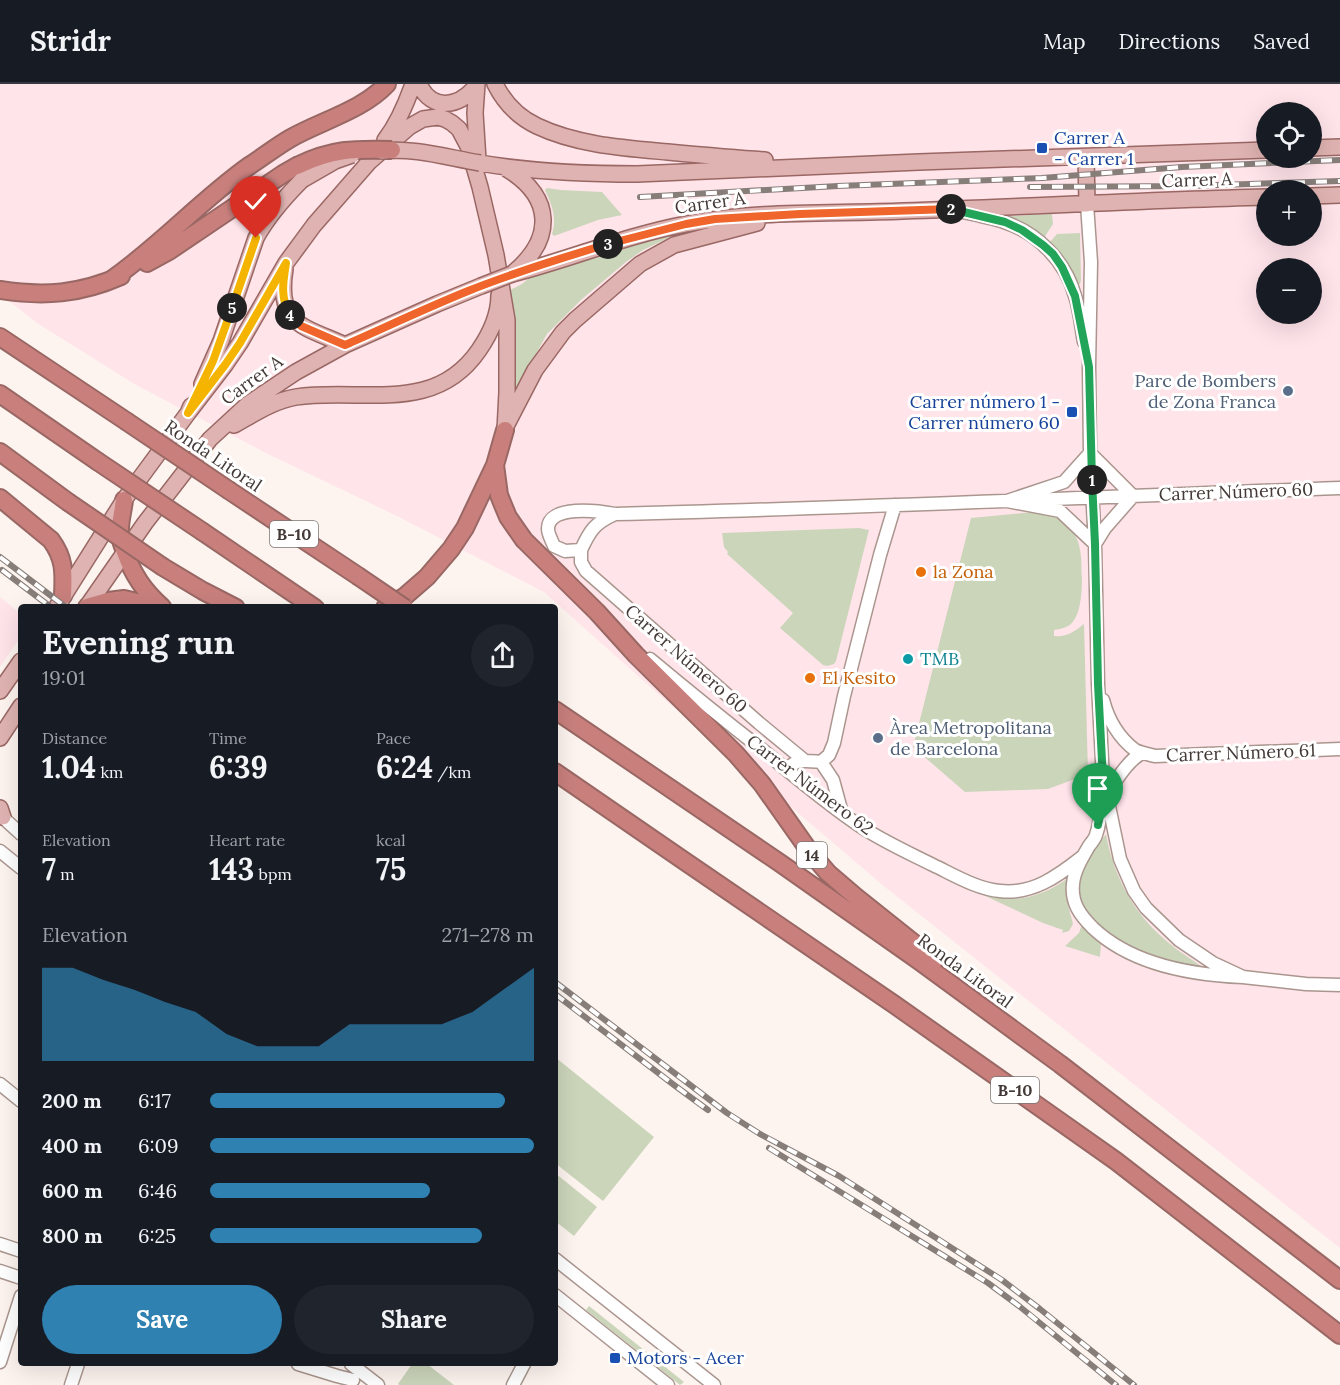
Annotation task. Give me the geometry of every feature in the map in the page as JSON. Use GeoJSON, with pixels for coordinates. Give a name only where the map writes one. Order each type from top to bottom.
{"type":"FeatureCollection","features":[{"type":"Feature","properties":{"kind":"highway"},"geometry":{"type":"LineString","coordinates":[[111,280],[143,256],[247,168],[291,138],[360,104],[387,84]]}},
{"type":"Feature","properties":{"kind":"highway"},"geometry":{"type":"LineString","coordinates":[[0,290],[33,294],[64,292],[111,280],[169,250],[283,174],[300,173],[313,158],[337,151],[392,150]]}},
{"type":"Feature","properties":{"kind":"highway","name":"Ronda Litoral"},"geometry":{"type":"LineString","coordinates":[[0,337],[399,604]]}},
{"type":"Feature","properties":{"kind":"highway","name":"B-10"},"geometry":{"type":"LineString","coordinates":[[0,394],[309,603]]}},
{"type":"Feature","properties":{"kind":"highway"},"geometry":{"type":"LineString","coordinates":[[392,604],[417,587],[440,563],[465,528],[495,465],[504,430]]}},
{"type":"Feature","properties":{"kind":"highway"},"geometry":{"type":"LineString","coordinates":[[0,452],[68,502],[164,567],[228,604]]}},
{"type":"Feature","properties":{"kind":"highway"},"geometry":{"type":"LineString","coordinates":[[495,465],[499,495],[507,516],[515,528],[524,540],[597,612]]}},
{"type":"Feature","properties":{"kind":"highway"},"geometry":{"type":"LineString","coordinates":[[0,498],[51,540],[57,548],[64,572],[60,602]]}},
{"type":"Feature","properties":{"kind":"highway"},"geometry":{"type":"LineString","coordinates":[[124,500],[120,533],[125,552],[143,589],[159,604]]}},
{"type":"Feature","properties":{"kind":"highway"},"geometry":{"type":"LineString","coordinates":[[97,604],[124,599],[148,604]]}},
{"type":"Feature","properties":{"kind":"highway","name":"14"},"geometry":{"type":"LineString","coordinates":[[597,612],[636,655],[736,754],[762,784],[810,852],[828,873],[1060,1064]]}},
{"type":"Feature","properties":{"kind":"highway","name":"Ronda Litoral"},"geometry":{"type":"LineString","coordinates":[[558,712],[918,960],[1060,1064],[1340,1280]]}},
{"type":"Feature","properties":{"kind":"highway","name":"B-10"},"geometry":{"type":"LineString","coordinates":[[558,774],[895,1005],[1116,1161],[1340,1335]]}},
{"type":"Feature","properties":{"kind":"highway"},"geometry":{"type":"LineString","coordinates":[[558,785],[680,858]]}},
{"type":"Feature","properties":{"kind":"main road"},"geometry":{"type":"LineString","coordinates":[[60,602],[124,500],[240,343],[286,263],[314,225],[369,162],[397,123],[413,84]]}},
{"type":"Feature","properties":{"kind":"main road"},"geometry":{"type":"LineString","coordinates":[[419,84],[431,100],[444,104],[451,104],[464,98],[476,85]]}},
{"type":"Feature","properties":{"kind":"main road"},"geometry":{"type":"LineString","coordinates":[[495,84],[509,106],[524,119],[560,135],[588,142],[620,148],[729,158],[867,165]]}},
{"type":"Feature","properties":{"kind":"main road"},"geometry":{"type":"LineString","coordinates":[[476,85],[475,113],[480,187]]}},
{"type":"Feature","properties":{"kind":"main road"},"geometry":{"type":"LineString","coordinates":[[369,162],[417,121],[430,118],[438,117],[452,123],[459,129],[468,146],[506,274],[508,339],[504,430]]}},
{"type":"Feature","properties":{"kind":"main road"},"geometry":{"type":"LineString","coordinates":[[1322,148],[1340,147]]}},
{"type":"Feature","properties":{"kind":"main road","name":"Carrer A"},"geometry":{"type":"LineString","coordinates":[[392,150],[505,168],[603,174],[1256,150]]}},
{"type":"Feature","properties":{"kind":"main road"},"geometry":{"type":"LineString","coordinates":[[1086,157],[1087,204]]}},
{"type":"Feature","properties":{"kind":"main road"},"geometry":{"type":"LineString","coordinates":[[88,604],[145,523],[210,439],[284,399],[325,395],[396,395],[424,390],[446,381],[476,355],[491,331],[506,274],[531,256],[542,233],[542,209],[536,195],[520,177],[505,168]]}},
{"type":"Feature","properties":{"kind":"main road"},"geometry":{"type":"LineString","coordinates":[[188,413],[221,341],[256,238],[300,173]]}},
{"type":"Feature","properties":{"kind":"main road"},"geometry":{"type":"LineString","coordinates":[[1322,196],[1340,195]]}},
{"type":"Feature","properties":{"kind":"main road","name":"Carrer A"},"geometry":{"type":"LineString","coordinates":[[210,439],[265,391],[345,345],[506,274],[614,242],[686,224],[715,219],[800,214],[1256,197]]}},
{"type":"Feature","properties":{"kind":"main road"},"geometry":{"type":"LineString","coordinates":[[504,430],[535,370],[563,333],[640,264],[674,245],[800,214]]}},
{"type":"Feature","properties":{"kind":"main road"},"geometry":{"type":"LineString","coordinates":[[286,263],[282,294],[290,315],[306,329],[345,345]]}},
{"type":"Feature","properties":{"kind":"main road"},"geometry":{"type":"LineString","coordinates":[[0,691],[18,665]]}},
{"type":"Feature","properties":{"kind":"main road"},"geometry":{"type":"LineString","coordinates":[[0,738],[18,711]]}},
{"type":"Feature","properties":{"kind":"street"},"geometry":{"type":"LineString","coordinates":[[1087,204],[1091,262],[1090,453],[1104,799]]}},
{"type":"Feature","properties":{"kind":"street"},"geometry":{"type":"LineString","coordinates":[[953,209],[1005,222],[1037,240],[1053,254],[1062,267],[1075,296],[1089,367]]}},
{"type":"Feature","properties":{"kind":"street","name":"Carrer Número 60"},"geometry":{"type":"LineString","coordinates":[[1007,501],[1064,482],[1090,453],[1133,496]]}},
{"type":"Feature","properties":{"kind":"street","name":"Carrer Número 60"},"geometry":{"type":"LineString","coordinates":[[805,761],[586,571],[581,562],[581,550],[565,551],[554,546],[547,530],[553,516],[562,512],[580,511],[615,514],[739,511],[1340,488]]}},
{"type":"Feature","properties":{"kind":"street","name":"Carrer Número 60"},"geometry":{"type":"LineString","coordinates":[[1007,501],[1060,511],[1095,544],[1133,496]]}},
{"type":"Feature","properties":{"kind":"street"},"geometry":{"type":"LineString","coordinates":[[787,770],[791,764],[800,761],[821,762],[829,755],[895,505]]}},
{"type":"Feature","properties":{"kind":"street"},"geometry":{"type":"LineString","coordinates":[[581,550],[599,521],[615,514]]}},
{"type":"Feature","properties":{"kind":"street","name":"Carrer Número 62"},"geometry":{"type":"LineString","coordinates":[[597,612],[676,681],[858,825],[946,871],[977,885],[1001,892],[1022,890],[1034,888],[1066,870],[1082,857]]}},
{"type":"Feature","properties":{"kind":"street","name":"Carrer Número 61"},"geometry":{"type":"LineString","coordinates":[[1098,684],[1112,724],[1121,736],[1142,753],[1155,756],[1340,749]]}},
{"type":"Feature","properties":{"kind":"street","name":"Carrer Número 61"},"geometry":{"type":"LineString","coordinates":[[1104,799],[1127,766],[1142,753]]}},
{"type":"Feature","properties":{"kind":"street"},"geometry":{"type":"LineString","coordinates":[[821,762],[833,780],[842,813]]}},
{"type":"Feature","properties":{"kind":"street","name":"Carrer Número 62"},"geometry":{"type":"LineString","coordinates":[[1243,978],[1213,963],[1179,940],[1146,908],[1134,891],[1120,859],[1109,806],[1104,799],[1100,803],[1101,810],[1096,835],[1082,857],[1074,876],[1073,897],[1075,906],[1083,918],[1103,937],[1120,949],[1152,963],[1217,976],[1306,984],[1340,985]]}},
{"type":"Feature","properties":{"kind":"street"},"geometry":{"type":"LineString","coordinates":[[1,813],[18,831]]}},
{"type":"Feature","properties":{"kind":"street"},"geometry":{"type":"LineString","coordinates":[[0,851],[18,866]]}},
{"type":"Feature","properties":{"kind":"street"},"geometry":{"type":"LineString","coordinates":[[0,1084],[18,1099]]}},
{"type":"Feature","properties":{"kind":"street"},"geometry":{"type":"LineString","coordinates":[[0,1244],[18,1250]]}},
{"type":"Feature","properties":{"kind":"street"},"geometry":{"type":"LineString","coordinates":[[558,1261],[714,1385]]}},
{"type":"Feature","properties":{"kind":"street"},"geometry":{"type":"LineString","coordinates":[[0,1271],[18,1277]]}},
{"type":"Feature","properties":{"kind":"street"},"geometry":{"type":"LineString","coordinates":[[558,1302],[668,1385]]}},
{"type":"Feature","properties":{"kind":"street"},"geometry":{"type":"LineString","coordinates":[[0,1362],[4,1336],[18,1303]]}},
{"type":"Feature","properties":{"kind":"street"},"geometry":{"type":"LineString","coordinates":[[71,1385],[77,1366]]}},
{"type":"Feature","properties":{"kind":"street"},"geometry":{"type":"LineString","coordinates":[[304,1366],[337,1376],[353,1375],[378,1385]]}},
{"type":"Feature","properties":{"kind":"street"},"geometry":{"type":"LineString","coordinates":[[513,1385],[523,1366]]}},
{"type":"Feature","properties":{"kind":"shaded area"},"geometry":{"type":"Polygon","coordinates":[[[0,84],[1340,84],[1340,1248],[885,887],[657,693],[544,592],[399,517],[266,453],[136,385],[37,323],[0,294],[0,84]]]}},
{"type":"Feature","properties":{"kind":"shaded area"},"geometry":{"type":"Polygon","coordinates":[[[0,597],[18,612],[18,640],[0,667],[0,597]]]}},
{"type":"Feature","properties":{"kind":"green space"},"geometry":{"type":"Polygon","coordinates":[[[547,188],[602,192],[622,215],[598,220],[554,236],[552,234],[554,217],[545,190],[547,188]]]}},
{"type":"Feature","properties":{"kind":"green space"},"geometry":{"type":"Polygon","coordinates":[[[1052,214],[1053,224],[1044,238],[1008,218],[1009,216],[1052,214]]]}},
{"type":"Feature","properties":{"kind":"green space"},"geometry":{"type":"Polygon","coordinates":[[[679,233],[643,250],[582,299],[547,334],[517,388],[513,388],[515,342],[510,290],[529,278],[605,253],[679,233]]]}},
{"type":"Feature","properties":{"kind":"green space"},"geometry":{"type":"Polygon","coordinates":[[[1080,233],[1081,280],[1080,284],[1077,284],[1049,243],[1057,234],[1080,233]]]}},
{"type":"Feature","properties":{"kind":"green space"},"geometry":{"type":"Polygon","coordinates":[[[1033,512],[1050,515],[1064,522],[1075,534],[1080,550],[1082,583],[1078,611],[1070,624],[1054,630],[1054,636],[1063,636],[1084,624],[1088,774],[1048,789],[965,792],[913,747],[971,518],[1033,512]]]}},
{"type":"Feature","properties":{"kind":"green space"},"geometry":{"type":"Polygon","coordinates":[[[859,528],[869,530],[836,661],[827,666],[780,628],[793,613],[727,554],[722,533],[859,528]]]}},
{"type":"Feature","properties":{"kind":"green space"},"geometry":{"type":"Polygon","coordinates":[[[1106,834],[1119,877],[1133,904],[1152,927],[1201,966],[1200,968],[1152,957],[1125,946],[1108,934],[1085,910],[1077,889],[1079,877],[1087,860],[1106,834]]]}},
{"type":"Feature","properties":{"kind":"green space"},"geometry":{"type":"Polygon","coordinates":[[[1068,878],[1067,901],[1073,924],[1069,931],[1062,933],[1063,930],[979,893],[998,898],[1019,899],[1045,892],[1068,878]]]}},
{"type":"Feature","properties":{"kind":"green space"},"geometry":{"type":"Polygon","coordinates":[[[1082,924],[1101,944],[1100,957],[1065,946],[1079,933],[1082,924]]]}},
{"type":"Feature","properties":{"kind":"green space"},"geometry":{"type":"Polygon","coordinates":[[[558,1059],[654,1137],[603,1201],[558,1165],[558,1059]]]}},
{"type":"Feature","properties":{"kind":"green space"},"geometry":{"type":"Polygon","coordinates":[[[558,1175],[597,1207],[574,1236],[558,1223],[558,1175]]]}},
{"type":"Feature","properties":{"kind":"green space"},"geometry":{"type":"Polygon","coordinates":[[[589,1306],[684,1382],[680,1385],[586,1310],[589,1306]]]}},
{"type":"Feature","properties":{"kind":"green space"},"geometry":{"type":"Polygon","coordinates":[[[411,1366],[430,1366],[454,1385],[399,1385],[411,1366]]]}},
{"type":"Feature","properties":{"kind":"railway"},"geometry":{"type":"LineString","coordinates":[[640,197],[1042,178],[1182,167],[1340,160]]}},
{"type":"Feature","properties":{"kind":"railway"},"geometry":{"type":"LineString","coordinates":[[1030,187],[1189,186],[1340,181]]}},
{"type":"Feature","properties":{"kind":"railway"},"geometry":{"type":"LineString","coordinates":[[0,557],[62,604]]}},
{"type":"Feature","properties":{"kind":"railway"},"geometry":{"type":"LineString","coordinates":[[2,570],[47,604]]}},
{"type":"Feature","properties":{"kind":"railway"},"geometry":{"type":"LineString","coordinates":[[558,984],[727,1113],[760,1134],[839,1176],[1002,1280],[1134,1385]]}},
{"type":"Feature","properties":{"kind":"railway"},"geometry":{"type":"LineString","coordinates":[[558,996],[708,1110]]}},
{"type":"Feature","properties":{"kind":"railway"},"geometry":{"type":"LineString","coordinates":[[769,1148],[988,1283],[1116,1385]]}},
{"type":"Feature","properties":{"kind":"place","name":"Carrer A - Carrer 1"},"geometry":{"type":"Point","coordinates":[1042,148]}},
{"type":"Feature","properties":{"kind":"place","name":"Parc de Bombers de Zona Franca"},"geometry":{"type":"Point","coordinates":[1288,391]}},
{"type":"Feature","properties":{"kind":"place","name":"Carrer número 1 - Carrer número 60"},"geometry":{"type":"Point","coordinates":[1072,412]}},
{"type":"Feature","properties":{"kind":"place","name":"la Zona"},"geometry":{"type":"Point","coordinates":[921,572]}},
{"type":"Feature","properties":{"kind":"place","name":"TMB"},"geometry":{"type":"Point","coordinates":[908,659]}},
{"type":"Feature","properties":{"kind":"place","name":"El Kesito"},"geometry":{"type":"Point","coordinates":[810,678]}},
{"type":"Feature","properties":{"kind":"place","name":"Àrea Metropolitana de Barcelona"},"geometry":{"type":"Point","coordinates":[878,738]}},
{"type":"Feature","properties":{"kind":"place","name":"Motors - Acer"},"geometry":{"type":"Point","coordinates":[615,1358]}},
{"type":"Feature","properties":{"kind":"route"},"geometry":{"type":"LineString","coordinates":[[256,238],[221,341],[188,413],[240,343],[286,263],[282,294],[290,315],[306,329],[345,345],[436,304],[512,274],[531,270],[614,242],[715,219],[953,209],[1005,222],[1034,238],[1053,254],[1062,267],[1075,296],[1089,367],[1098,684],[1104,799],[1100,803],[1098,825]]}}]}
